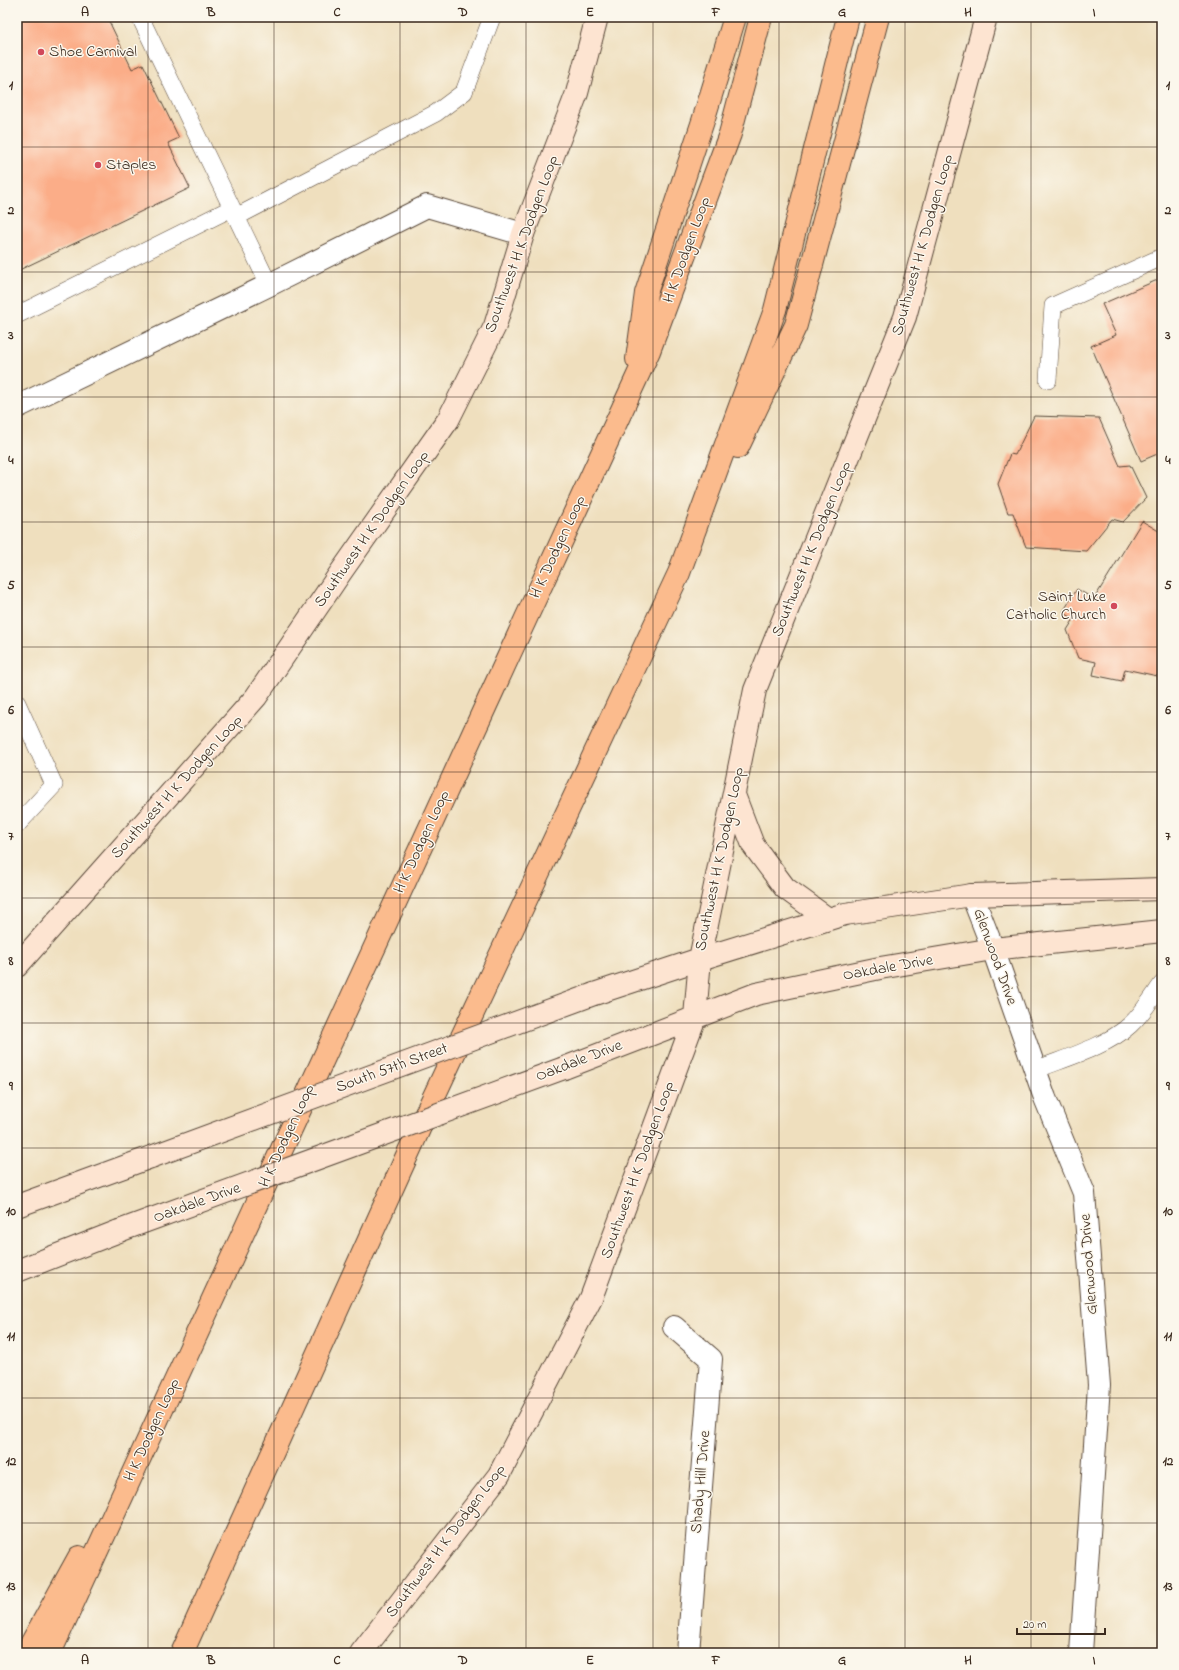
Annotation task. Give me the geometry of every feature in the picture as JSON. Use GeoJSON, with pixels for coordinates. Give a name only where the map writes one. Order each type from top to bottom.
{"type":"FeatureCollection","features":[{"type":"Feature","properties":{"kind":"highway"},"geometry":{"type":"LineString","coordinates":[[633,383],[646,293],[703,121],[735,17]]}},
{"type":"Feature","properties":{"kind":"highway","name":"H K Dodgen Loop"},"geometry":{"type":"LineString","coordinates":[[50,1653],[649,350],[730,134],[762,17]]}},
{"type":"Feature","properties":{"kind":"highway"},"geometry":{"type":"LineString","coordinates":[[679,573],[775,310],[848,17]]}},
{"type":"Feature","properties":{"kind":"highway"},"geometry":{"type":"LineString","coordinates":[[182,1653],[429,1107],[796,325],[878,17]]}},
{"type":"Feature","properties":{"kind":"highway"},"geometry":{"type":"LineString","coordinates":[[26,1653],[167,1398]]}},
{"type":"Feature","properties":{"kind":"main road","name":"Southwest H K Dodgen Loop"},"geometry":{"type":"LineString","coordinates":[[17,966],[256,697],[448,420],[495,326],[523,234],[577,92],[597,17]]}},
{"type":"Feature","properties":{"kind":"main road","name":"Southwest H K Dodgen Loop"},"geometry":{"type":"LineString","coordinates":[[361,1653],[499,1475],[591,1298],[695,1017],[700,958],[755,690],[905,317],[986,17]]}},
{"type":"Feature","properties":{"kind":"main road"},"geometry":{"type":"LineString","coordinates":[[734,795],[753,845],[780,882],[785,888],[828,919]]}},
{"type":"Feature","properties":{"kind":"main road"},"geometry":{"type":"LineString","coordinates":[[700,958],[845,914],[972,895],[1162,889]]}},
{"type":"Feature","properties":{"kind":"main road","name":"Oakdale Drive"},"geometry":{"type":"LineString","coordinates":[[17,1271],[119,1231],[564,1068],[756,994],[880,968],[993,949],[1162,931]]}},
{"type":"Feature","properties":{"kind":"main road","name":"South 57th Street"},"geometry":{"type":"LineString","coordinates":[[17,1206],[594,994],[700,958]]}},
{"type":"Feature","properties":{"kind":"street"},"geometry":{"type":"LineString","coordinates":[[17,407],[269,286],[427,206],[523,234]]}},
{"type":"Feature","properties":{"kind":"street","name":"Glenwood Drive"},"geometry":{"type":"LineString","coordinates":[[972,895],[993,949],[1045,1098],[1084,1193],[1099,1385],[1081,1653]]}},
{"type":"Feature","properties":{"kind":"street","name":"Shady Hill Drive"},"geometry":{"type":"LineString","coordinates":[[674,1327],[711,1359],[688,1653]]}},
{"type":"Feature","properties":{"kind":"lane"},"geometry":{"type":"LineString","coordinates":[[140,17],[269,286]]}},
{"type":"Feature","properties":{"kind":"lane"},"geometry":{"type":"LineString","coordinates":[[17,315],[234,212],[436,113],[464,92],[492,17]]}},
{"type":"Feature","properties":{"kind":"lane"},"geometry":{"type":"LineString","coordinates":[[1048,380],[1053,306],[1162,257]]}},
{"type":"Feature","properties":{"kind":"lane"},"geometry":{"type":"LineString","coordinates":[[17,703],[54,785],[17,825]]}},
{"type":"Feature","properties":{"kind":"lane"},"geometry":{"type":"LineString","coordinates":[[1035,1070],[1112,1038],[1130,1025],[1147,1006],[1162,984]]}},
{"type":"Feature","properties":{"kind":"building","name":"Staples"},"geometry":{"type":"Polygon","coordinates":[[[17,17],[107,17],[132,69],[143,64],[179,138],[168,143],[190,188],[17,271],[17,17]]]}},
{"type":"Feature","properties":{"kind":"building"},"geometry":{"type":"Polygon","coordinates":[[[1162,278],[1162,452],[1141,461],[1091,346],[1116,335],[1102,304],[1162,278]]]}},
{"type":"Feature","properties":{"kind":"building"},"geometry":{"type":"Polygon","coordinates":[[[1034,416],[1099,418],[1120,466],[1130,465],[1146,498],[1123,522],[1112,519],[1086,551],[1026,547],[1013,513],[1008,513],[998,484],[1010,454],[1015,455],[1034,416]]]}},
{"type":"Feature","properties":{"kind":"building","name":"Saint Luke Catholic Church"},"geometry":{"type":"Polygon","coordinates":[[[1142,521],[1162,533],[1162,677],[1125,669],[1122,681],[1093,675],[1096,662],[1078,658],[1067,630],[1074,619],[1063,612],[1077,589],[1094,599],[1142,521]]]}},
{"type":"Feature","properties":{"kind":"place","name":"Shoe Carnival"},"geometry":{"type":"Point","coordinates":[41,52]}},
{"type":"Feature","properties":{"kind":"place","name":"Staples"},"geometry":{"type":"Point","coordinates":[98,165]}},
{"type":"Feature","properties":{"kind":"place","name":"Saint Luke Catholic Church"},"geometry":{"type":"Point","coordinates":[1114,606]}}]}
